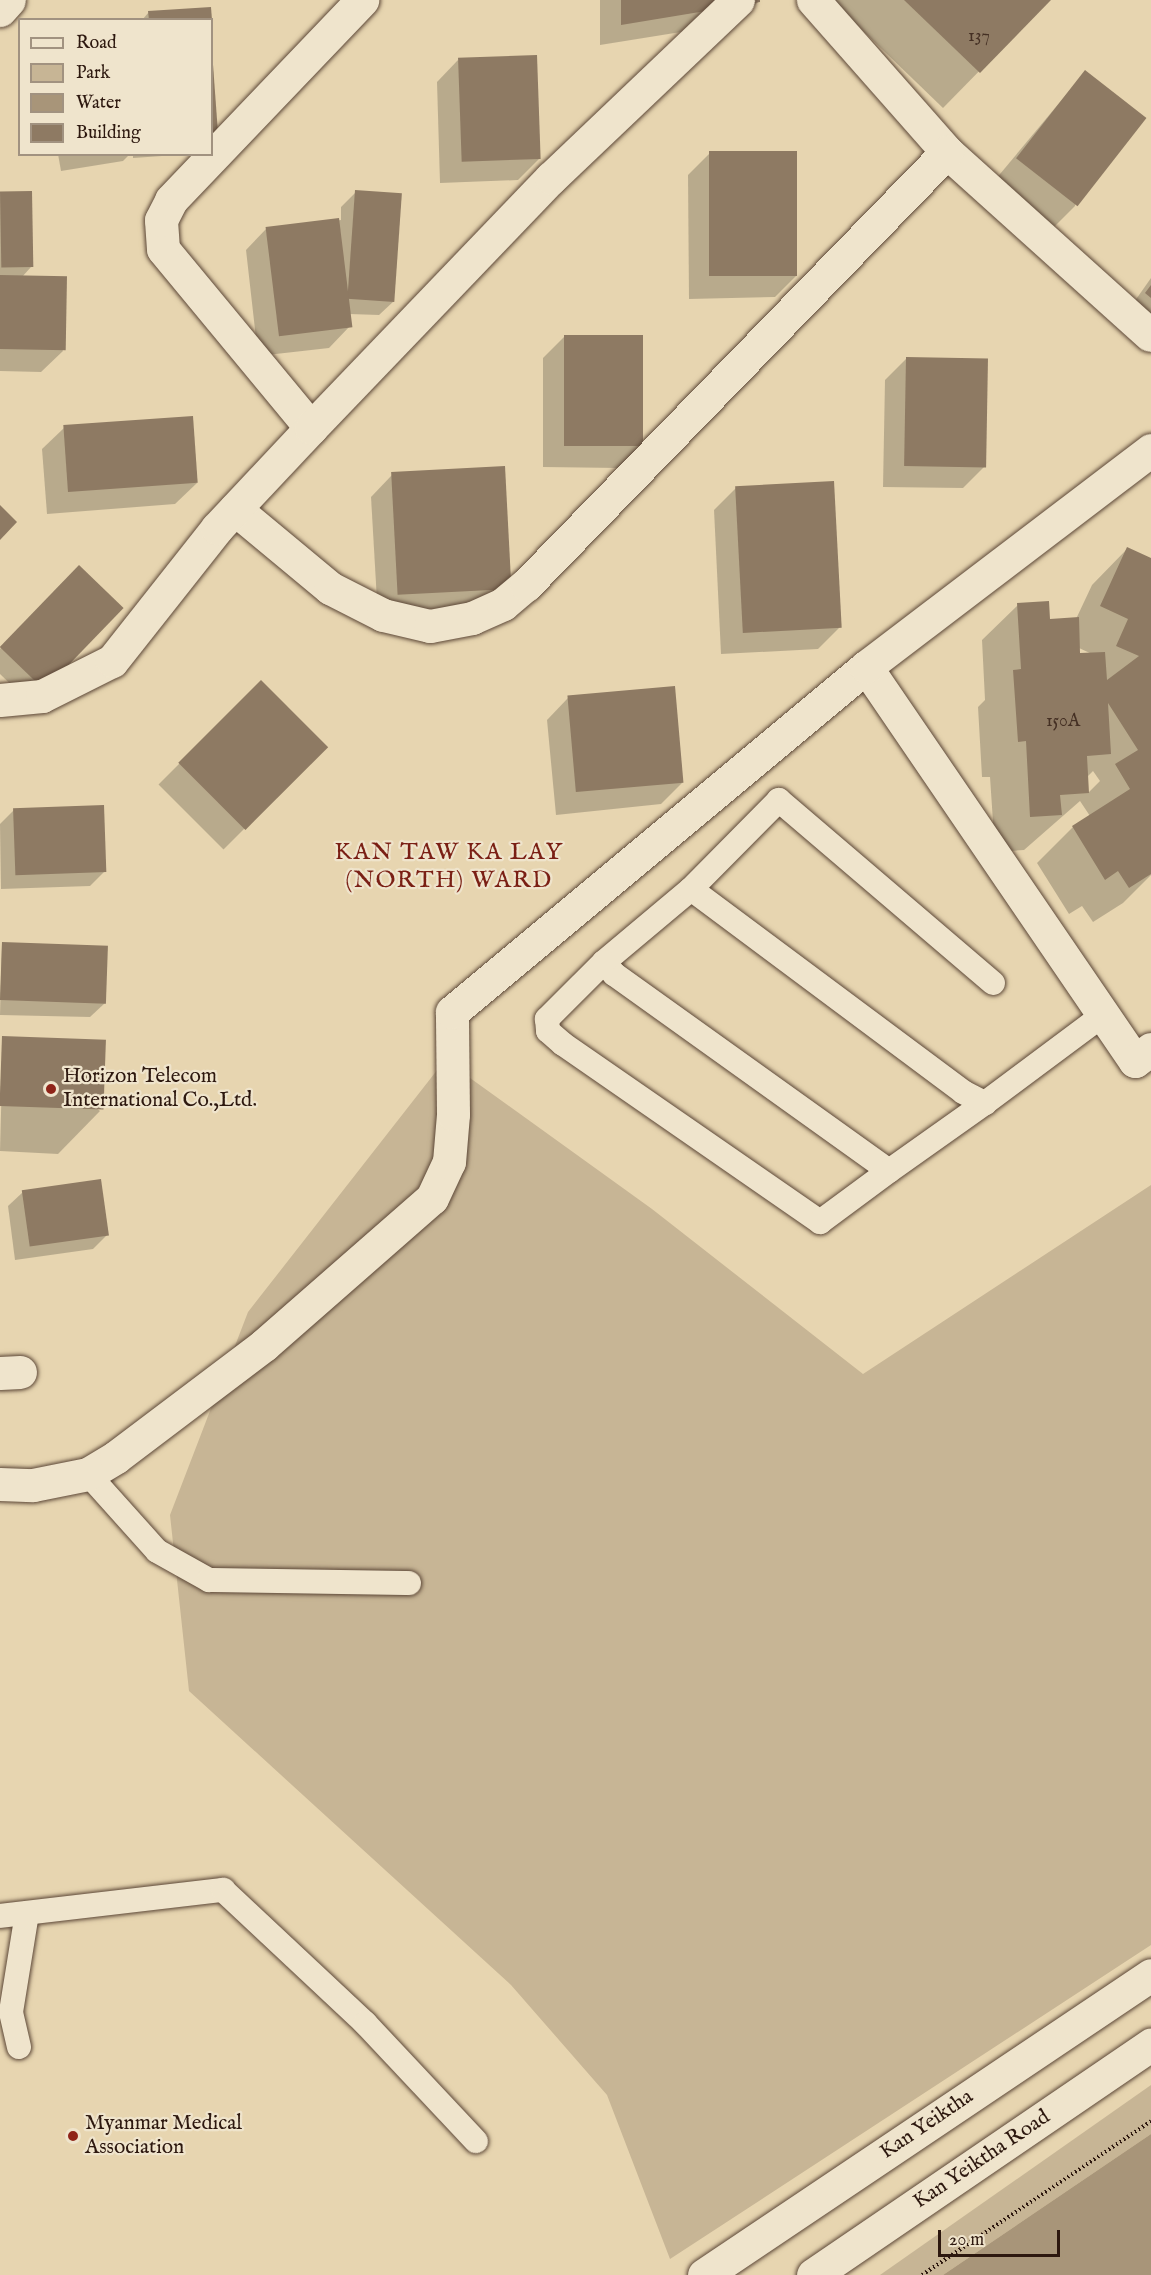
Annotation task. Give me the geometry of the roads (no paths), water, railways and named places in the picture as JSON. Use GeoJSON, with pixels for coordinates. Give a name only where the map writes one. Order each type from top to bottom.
{"type":"FeatureCollection","features":[{"type":"Feature","properties":{"kind":"street"},"geometry":{"type":"LineString","coordinates":[[0,10],[9,0]]}},
{"type":"Feature","properties":{"kind":"street"},"geometry":{"type":"LineString","coordinates":[[311,428],[163,249],[161,220],[171,200],[362,0]]}},
{"type":"Feature","properties":{"kind":"street"},"geometry":{"type":"LineString","coordinates":[[0,700],[42,696],[112,661],[235,509],[311,428],[551,178],[738,0]]}},
{"type":"Feature","properties":{"kind":"street"},"geometry":{"type":"LineString","coordinates":[[813,0],[947,152],[1150,335]]}},
{"type":"Feature","properties":{"kind":"street"},"geometry":{"type":"LineString","coordinates":[[235,509],[330,588],[383,615],[430,626],[472,618],[503,604],[526,585],[947,152]]}},
{"type":"Feature","properties":{"kind":"street"},"geometry":{"type":"LineString","coordinates":[[0,1484],[33,1485],[88,1474],[177,1413],[264,1345],[432,1198],[449,1162],[453,1114],[452,1012],[866,667],[1151,450]]}},
{"type":"Feature","properties":{"kind":"street"},"geometry":{"type":"LineString","coordinates":[[866,667],[1135,1060],[1151,1049]]}},
{"type":"Feature","properties":{"kind":"street","name":"Kan Yeiktha"},"geometry":{"type":"LineString","coordinates":[[704,2275],[1151,1975]]}},
{"type":"Feature","properties":{"kind":"street","name":"Kan Yeiktha Road"},"geometry":{"type":"LineString","coordinates":[[813,2275],[1151,2044]]}},
{"type":"Feature","properties":{"kind":"lane"},"geometry":{"type":"LineString","coordinates":[[993,983],[779,800],[691,889],[604,962],[547,1019],[548,1031],[563,1044],[820,1222],[1103,1015]]}},
{"type":"Feature","properties":{"kind":"lane"},"geometry":{"type":"LineString","coordinates":[[691,889],[963,1092],[985,1103]]}},
{"type":"Feature","properties":{"kind":"lane"},"geometry":{"type":"LineString","coordinates":[[604,962],[614,974],[889,1170]]}},
{"type":"Feature","properties":{"kind":"lane"},"geometry":{"type":"LineString","coordinates":[[88,1474],[157,1551],[209,1580],[409,1583]]}},
{"type":"Feature","properties":{"kind":"lane"},"geometry":{"type":"LineString","coordinates":[[0,1916],[223,1890],[365,2023],[476,2140]]}},
{"type":"Feature","properties":{"kind":"lane"},"geometry":{"type":"LineString","coordinates":[[19,2047],[11,2012],[27,1913]]}},
{"type":"Feature","properties":{"kind":"water"},"geometry":{"type":"Polygon","coordinates":[[[1151,2134],[1151,2275],[943,2275],[1151,2134]]]}},
{"type":"Feature","properties":{"kind":"place","name":"Horizon Telecom International Co.,Ltd."},"geometry":{"type":"Point","coordinates":[51,1089]}},
{"type":"Feature","properties":{"kind":"place","name":"Myanmar Medical Association"},"geometry":{"type":"Point","coordinates":[73,2136]}},
{"type":"Feature","properties":{"kind":"district","name":"KAN TAW KA LAY (NORTH) WARD"},"geometry":{"type":"Point","coordinates":[449,867]}}]}
